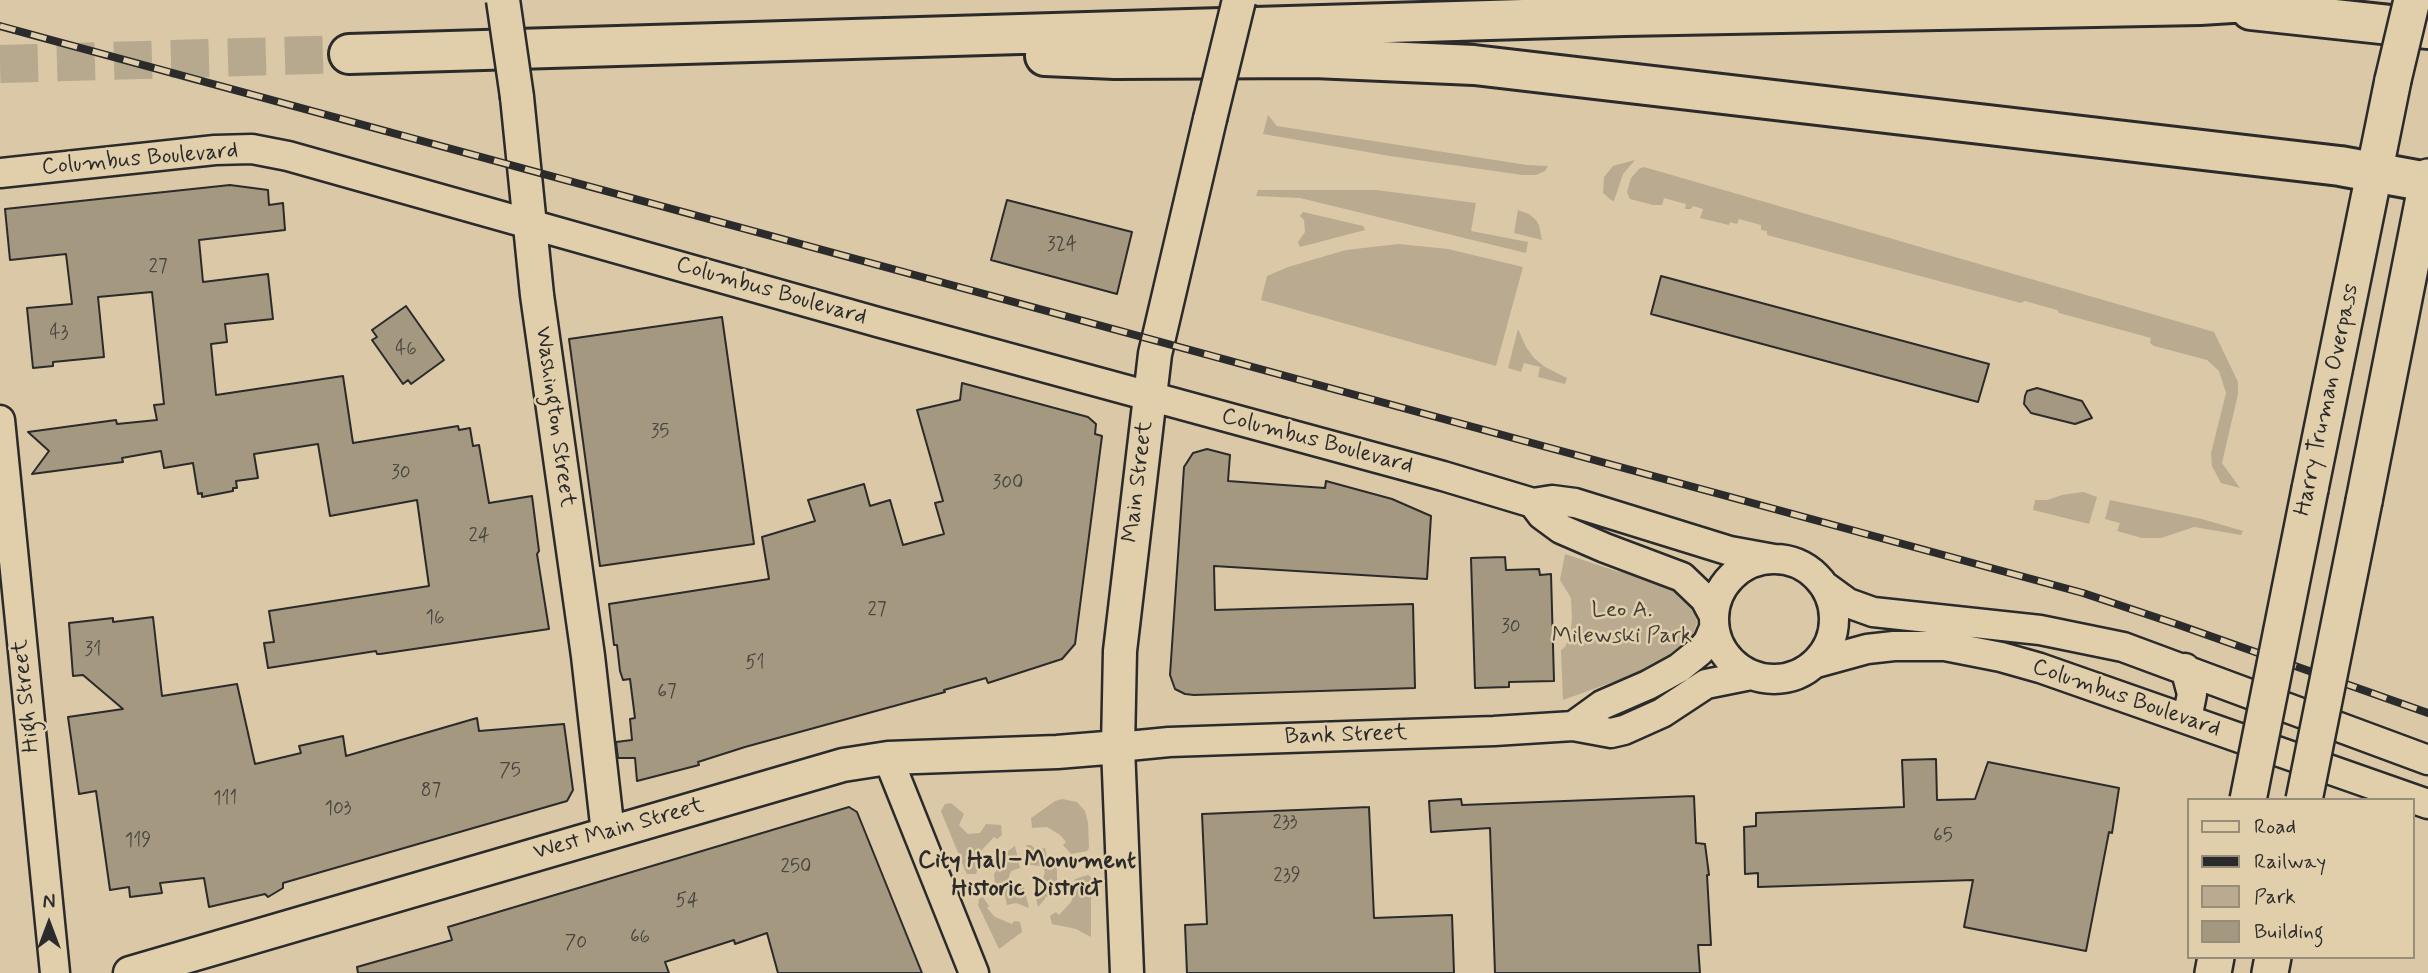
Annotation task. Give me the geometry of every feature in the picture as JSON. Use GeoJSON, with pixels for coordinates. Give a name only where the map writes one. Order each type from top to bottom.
{"type":"FeatureCollection","features":[{"type":"Feature","properties":{"kind":"highway"},"geometry":{"type":"LineString","coordinates":[[349,54],[1651,15],[2200,5],[2279,0]]}},
{"type":"Feature","properties":{"kind":"highway"},"geometry":{"type":"LineString","coordinates":[[2200,5],[2428,29]]}},
{"type":"Feature","properties":{"kind":"highway"},"geometry":{"type":"LineString","coordinates":[[958,36],[1022,52],[1072,58],[1314,58],[1474,65],[2428,180]]}},
{"type":"Feature","properties":{"kind":"main road","name":"Washington Street"},"geometry":{"type":"LineString","coordinates":[[503,0],[517,97],[537,295],[586,643],[608,833]]}},
{"type":"Feature","properties":{"kind":"main road","name":"Main Street"},"geometry":{"type":"LineString","coordinates":[[1127,973],[1118,747],[1120,651],[1149,396],[1159,333],[1239,0]]}},
{"type":"Feature","properties":{"kind":"main road","name":"Harry Truman Overpass"},"geometry":{"type":"LineString","coordinates":[[2248,798],[2393,80],[2412,0]]}},
{"type":"Feature","properties":{"kind":"main road"},"geometry":{"type":"LineString","coordinates":[[2304,798],[2428,180]]}},
{"type":"Feature","properties":{"kind":"main road","name":"West Main Street"},"geometry":{"type":"LineString","coordinates":[[130,973],[831,768],[888,758],[1118,747]]}},
{"type":"Feature","properties":{"kind":"street","name":"Columbus Boulevard"},"geometry":{"type":"LineString","coordinates":[[0,173],[208,150],[252,149],[288,156],[1533,503],[1552,500],[1575,503],[1730,551],[1773,559]]}},
{"type":"Feature","properties":{"kind":"street","name":"High Street"},"geometry":{"type":"LineString","coordinates":[[0,419],[55,973]]}},
{"type":"Feature","properties":{"kind":"street","name":"Columbus Boulevard"},"geometry":{"type":"LineString","coordinates":[[1533,503],[1542,515],[1562,528],[1605,548],[1682,577],[1705,599],[1714,622]]}},
{"type":"Feature","properties":{"kind":"street"},"geometry":{"type":"LineString","coordinates":[[1573,726],[1602,705],[1679,668],[1700,651],[1708,642],[1718,596],[1730,579],[1746,566],[1773,559],[1801,565],[1826,587],[1833,606],[1834,626],[1829,646],[1816,663],[1799,674],[1783,679],[1771,680],[1740,669],[1728,658],[1719,644],[1714,622]]}},
{"type":"Feature","properties":{"kind":"street","name":"Columbus Boulevard"},"geometry":{"type":"LineString","coordinates":[[1826,587],[1848,603],[1873,612],[2066,634],[2123,647],[2428,760]]}},
{"type":"Feature","properties":{"kind":"street","name":"Columbus Boulevard"},"geometry":{"type":"LineString","coordinates":[[1816,663],[1867,649],[1894,646],[1923,645],[1966,649],[2040,668],[2411,798]]}},
{"type":"Feature","properties":{"kind":"street"},"geometry":{"type":"LineString","coordinates":[[2185,668],[2192,694],[2187,719]]}},
{"type":"Feature","properties":{"kind":"street","name":"Bank Street"},"geometry":{"type":"LineString","coordinates":[[1118,747],[1178,742],[1494,732],[1573,726],[1611,733],[1661,713],[1706,684],[1751,675]]}},
{"type":"Feature","properties":{"kind":"street"},"geometry":{"type":"LineString","coordinates":[[888,758],[974,973]]}},
{"type":"Feature","properties":{"kind":"green space"},"geometry":{"type":"Polygon","coordinates":[[[1268,115],[1277,126],[1548,166],[1545,171],[1536,175],[1522,175],[1263,134],[1268,115]]]}},
{"type":"Feature","properties":{"kind":"green space"},"geometry":{"type":"Polygon","coordinates":[[[1635,160],[1623,174],[1614,201],[1611,200],[1603,193],[1604,177],[1613,166],[1635,160]]]}},
{"type":"Feature","properties":{"kind":"green space"},"geometry":{"type":"Polygon","coordinates":[[[1644,167],[2214,332],[2238,382],[2238,394],[2222,463],[2240,488],[2221,483],[2212,466],[2211,453],[2226,393],[2219,371],[2207,360],[2154,346],[2150,343],[2151,338],[2059,313],[2057,310],[2025,301],[2021,303],[1767,235],[1767,231],[1761,230],[1761,225],[1739,219],[1737,224],[1730,222],[1729,225],[1700,218],[1703,209],[1693,206],[1691,209],[1685,209],[1686,204],[1664,198],[1662,205],[1630,199],[1627,192],[1631,178],[1644,167]]]}},
{"type":"Feature","properties":{"kind":"green space"},"geometry":{"type":"Polygon","coordinates":[[[1258,190],[1376,190],[1476,203],[1471,231],[1528,242],[1526,253],[1300,198],[1256,196],[1258,190]]]}},
{"type":"Feature","properties":{"kind":"green space"},"geometry":{"type":"Polygon","coordinates":[[[1518,210],[1536,220],[1542,240],[1514,233],[1518,210]]]}},
{"type":"Feature","properties":{"kind":"green space"},"geometry":{"type":"Polygon","coordinates":[[[1303,212],[1363,226],[1365,230],[1300,247],[1298,242],[1305,232],[1304,220],[1300,216],[1303,212]]]}},
{"type":"Feature","properties":{"kind":"green space"},"geometry":{"type":"Polygon","coordinates":[[[1399,244],[1448,249],[1523,267],[1496,366],[1261,300],[1267,276],[1288,267],[1346,250],[1399,244]]]}},
{"type":"Feature","properties":{"kind":"green space"},"geometry":{"type":"Polygon","coordinates":[[[1518,329],[1534,358],[1567,378],[1565,384],[1538,377],[1540,367],[1524,363],[1521,372],[1508,368],[1518,329]]]}},
{"type":"Feature","properties":{"kind":"green space"},"geometry":{"type":"Polygon","coordinates":[[[2083,492],[2097,497],[2089,524],[2033,510],[2035,500],[2083,492]]]}},
{"type":"Feature","properties":{"kind":"green space"},"geometry":{"type":"Polygon","coordinates":[[[2110,500],[2202,519],[2243,531],[2241,535],[2194,527],[2161,538],[2142,538],[2117,531],[2120,523],[2105,519],[2110,500]]]}},
{"type":"Feature","properties":{"kind":"green space","name":"Leo A. Milewski Park"},"geometry":{"type":"Polygon","coordinates":[[[1565,554],[1616,571],[1661,578],[1693,604],[1697,623],[1689,646],[1668,662],[1563,700],[1561,650],[1570,636],[1572,619],[1571,598],[1560,580],[1565,554]]]}},
{"type":"Feature","properties":{"kind":"green space"},"geometry":{"type":"Polygon","coordinates":[[[1062,799],[1077,802],[1085,811],[1088,823],[1087,851],[1071,854],[1063,845],[1066,842],[1060,835],[1047,827],[1032,828],[1031,818],[1062,799]]]}},
{"type":"Feature","properties":{"kind":"green space"},"geometry":{"type":"Polygon","coordinates":[[[951,803],[964,814],[959,825],[968,834],[980,833],[986,824],[1001,825],[1002,835],[997,839],[994,837],[982,850],[977,861],[980,863],[976,874],[967,874],[941,811],[945,804],[951,803]]]}},
{"type":"Feature","properties":{"kind":"green space"},"geometry":{"type":"Polygon","coordinates":[[[1026,845],[1031,845],[1036,850],[1045,848],[1047,857],[1050,857],[1057,868],[1057,882],[1053,886],[1055,895],[1045,897],[1038,907],[1033,885],[1043,880],[1045,871],[1041,866],[1030,865],[1026,845]]]}},
{"type":"Feature","properties":{"kind":"green space"},"geometry":{"type":"Polygon","coordinates":[[[1015,846],[1020,868],[1011,871],[1008,880],[1012,885],[1024,887],[1029,908],[1016,903],[1007,905],[1005,895],[1002,896],[995,886],[994,874],[999,867],[997,858],[1006,855],[1015,846]]]}},
{"type":"Feature","properties":{"kind":"green space"},"geometry":{"type":"Polygon","coordinates":[[[1088,875],[1091,877],[1091,937],[1076,929],[1052,924],[1050,916],[1056,912],[1059,915],[1071,902],[1075,879],[1088,875]]]}},
{"type":"Feature","properties":{"kind":"green space"},"geometry":{"type":"Polygon","coordinates":[[[983,897],[989,906],[987,908],[995,917],[1012,924],[1014,921],[1020,922],[1022,932],[999,949],[978,905],[979,899],[983,897]]]}},
{"type":"Feature","properties":{"kind":"building"},"geometry":{"type":"Polygon","coordinates":[[[230,185],[268,190],[269,205],[283,203],[285,230],[199,240],[203,282],[268,274],[273,319],[225,324],[227,342],[211,344],[216,395],[343,376],[353,443],[458,426],[459,430],[470,428],[473,446],[479,445],[489,503],[532,496],[539,551],[537,554],[549,629],[268,668],[264,643],[274,642],[269,611],[429,586],[417,500],[330,516],[318,444],[254,454],[258,478],[236,481],[237,488],[233,488],[233,491],[202,497],[202,493],[198,494],[193,463],[164,468],[161,451],[122,458],[123,462],[32,474],[49,451],[28,432],[116,420],[117,424],[157,420],[154,405],[164,404],[152,292],[98,297],[104,357],[53,362],[53,366],[33,368],[27,308],[72,304],[66,254],[10,260],[5,209],[230,185]]]}},
{"type":"Feature","properties":{"kind":"building"},"geometry":{"type":"Polygon","coordinates":[[[1007,200],[1132,232],[1117,294],[991,260],[1007,200]]]}},
{"type":"Feature","properties":{"kind":"building"},"geometry":{"type":"Polygon","coordinates":[[[1661,276],[1989,364],[1978,402],[1651,314],[1661,276]]]}},
{"type":"Feature","properties":{"kind":"building"},"geometry":{"type":"Polygon","coordinates":[[[406,306],[444,360],[411,384],[408,380],[403,384],[372,340],[377,337],[372,330],[406,306]]]}},
{"type":"Feature","properties":{"kind":"building"},"geometry":{"type":"Polygon","coordinates":[[[722,317],[754,544],[600,566],[569,339],[722,317]]]}},
{"type":"Feature","properties":{"kind":"building"},"geometry":{"type":"Polygon","coordinates":[[[962,383],[1088,417],[1096,424],[1095,434],[1102,436],[1075,644],[1062,659],[988,683],[986,678],[944,690],[945,692],[745,747],[698,762],[699,765],[637,781],[635,758],[618,758],[616,742],[632,740],[630,719],[635,718],[630,679],[623,680],[617,645],[614,645],[609,604],[769,579],[762,537],[815,521],[808,500],[864,484],[870,506],[890,500],[903,545],[944,534],[935,503],[943,501],[917,410],[960,400],[962,383]]]}},
{"type":"Feature","properties":{"kind":"building"},"geometry":{"type":"Polygon","coordinates":[[[2037,388],[2082,401],[2092,418],[2075,424],[2031,413],[2024,404],[2025,396],[2027,391],[2037,388]]]}},
{"type":"Feature","properties":{"kind":"building"},"geometry":{"type":"Polygon","coordinates":[[[1207,449],[1230,455],[1228,481],[1325,488],[1326,481],[1392,499],[1431,516],[1427,579],[1214,566],[1215,610],[1413,604],[1415,688],[1194,695],[1175,689],[1170,675],[1184,467],[1193,453],[1207,449]]]}},
{"type":"Feature","properties":{"kind":"building"},"geometry":{"type":"Polygon","coordinates":[[[1505,557],[1506,570],[1539,569],[1540,575],[1551,574],[1554,681],[1509,682],[1509,687],[1475,688],[1471,558],[1505,557]]]}},
{"type":"Feature","properties":{"kind":"building"},"geometry":{"type":"Polygon","coordinates":[[[153,617],[162,696],[237,684],[255,764],[301,753],[299,746],[343,736],[346,756],[477,718],[479,731],[564,724],[573,790],[567,801],[283,883],[283,888],[268,897],[265,894],[209,907],[204,878],[160,883],[162,893],[130,897],[129,887],[110,890],[96,791],[79,794],[68,717],[123,709],[83,675],[73,676],[69,623],[113,618],[113,622],[153,617]]]}},
{"type":"Feature","properties":{"kind":"building"},"geometry":{"type":"Polygon","coordinates":[[[1936,759],[1937,800],[1975,799],[1988,762],[2119,788],[2086,951],[1964,927],[1973,880],[1758,887],[1758,873],[1745,874],[1744,827],[1756,826],[1756,813],[1904,807],[1902,760],[1936,759]]]}},
{"type":"Feature","properties":{"kind":"building"},"geometry":{"type":"Polygon","coordinates":[[[1694,796],[1696,843],[1705,844],[1709,875],[1711,945],[1698,945],[1700,973],[1495,973],[1490,828],[1431,832],[1429,801],[1461,799],[1462,805],[1694,796]]]}},
{"type":"Feature","properties":{"kind":"building"},"geometry":{"type":"Polygon","coordinates":[[[849,807],[857,812],[922,973],[778,973],[767,933],[735,944],[734,940],[665,962],[669,973],[358,973],[357,967],[452,940],[448,927],[849,807]]]}},
{"type":"Feature","properties":{"kind":"building"},"geometry":{"type":"Polygon","coordinates":[[[1369,807],[1374,918],[1452,915],[1454,973],[1187,973],[1185,925],[1207,924],[1202,814],[1369,807]]]}},
{"type":"Feature","properties":{"kind":"tunnel"},"geometry":{"type":"LineString","coordinates":[[0,64],[349,54]]}},
{"type":"Feature","properties":{"kind":"railway"},"geometry":{"type":"LineString","coordinates":[[0,26],[2083,593],[2428,713]]}},
{"type":"Feature","properties":{"kind":"district","name":"City Hall–Monument Historic District"},"geometry":{"type":"Point","coordinates":[1027,876]}}]}
